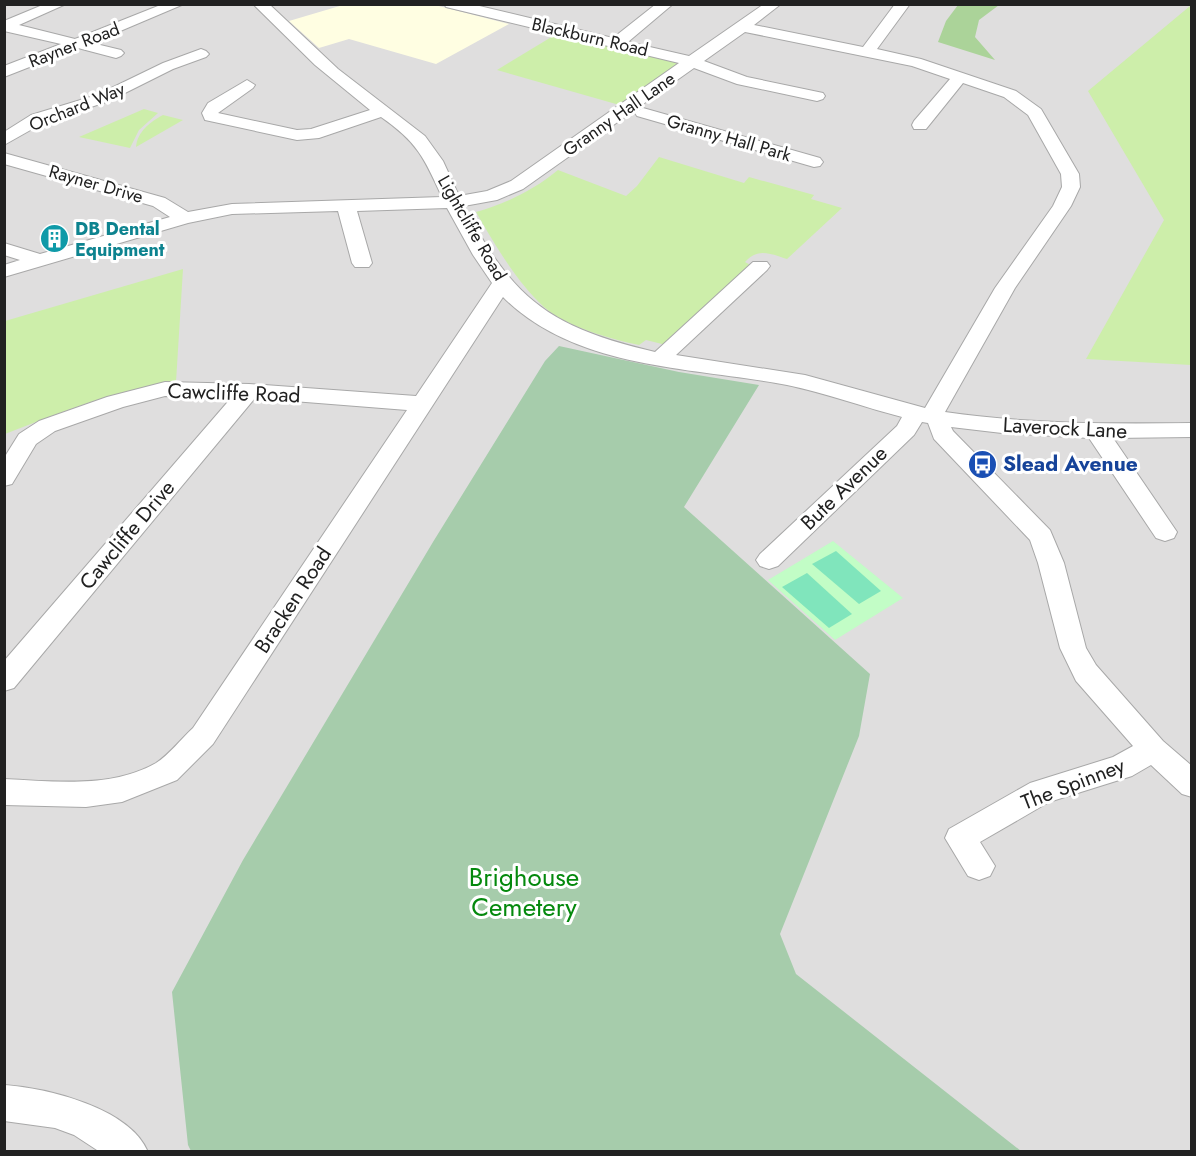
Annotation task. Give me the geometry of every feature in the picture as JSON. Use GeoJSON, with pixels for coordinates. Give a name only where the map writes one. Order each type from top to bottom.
{"type":"FeatureCollection","features":[{"type":"Feature","properties":{"kind":"street"},"geometry":{"type":"LineString","coordinates":[[4,26],[60,4]]}},
{"type":"Feature","properties":{"kind":"street","name":"Rayner Road"},"geometry":{"type":"LineString","coordinates":[[4,72],[177,4]]}},
{"type":"Feature","properties":{"kind":"street","name":"Lightcliffe Road"},"geometry":{"type":"LineString","coordinates":[[260,4],[313,55],[425,145],[432,155],[453,202],[502,283],[518,301],[558,330],[616,351],[788,378],[928,416]]}},
{"type":"Feature","properties":{"kind":"street","name":"Blackburn Road"},"geometry":{"type":"LineString","coordinates":[[451,4],[693,62],[743,81],[817,96]]}},
{"type":"Feature","properties":{"kind":"street"},"geometry":{"type":"LineString","coordinates":[[617,43],[666,4]]}},
{"type":"Feature","properties":{"kind":"street","name":"Granny Hall Lane"},"geometry":{"type":"LineString","coordinates":[[4,272],[185,218],[232,209],[453,202],[491,196],[517,185],[774,4]]}},
{"type":"Feature","properties":{"kind":"street"},"geometry":{"type":"LineString","coordinates":[[867,52],[903,4]]}},
{"type":"Feature","properties":{"kind":"street"},"geometry":{"type":"LineString","coordinates":[[4,26],[116,53]]}},
{"type":"Feature","properties":{"kind":"street"},"geometry":{"type":"LineString","coordinates":[[744,27],[916,63],[1010,94],[1035,112],[1070,174],[1071,187],[1062,207],[1003,292],[928,416],[939,424],[942,434],[1041,536],[1051,563],[1073,648],[1086,673],[1158,753],[1191,785]]}},
{"type":"Feature","properties":{"kind":"street","name":"Orchard Way"},"geometry":{"type":"LineString","coordinates":[[4,140],[37,119],[103,98],[192,59]]}},
{"type":"Feature","properties":{"kind":"street"},"geometry":{"type":"LineString","coordinates":[[921,125],[951,86],[961,77]]}},
{"type":"Feature","properties":{"kind":"street"},"geometry":{"type":"LineString","coordinates":[[247,85],[214,106],[210,113],[211,116],[297,135],[313,134],[382,111]]}},
{"type":"Feature","properties":{"kind":"street"},"geometry":{"type":"LineString","coordinates":[[550,162],[570,165],[672,92]]}},
{"type":"Feature","properties":{"kind":"street","name":"Granny Hall Park"},"geometry":{"type":"LineString","coordinates":[[643,113],[814,162]]}},
{"type":"Feature","properties":{"kind":"street","name":"Rayner Drive"},"geometry":{"type":"LineString","coordinates":[[4,158],[159,202],[185,218]]}},
{"type":"Feature","properties":{"kind":"street"},"geometry":{"type":"LineString","coordinates":[[346,205],[362,263]]}},
{"type":"Feature","properties":{"kind":"street"},"geometry":{"type":"LineString","coordinates":[[4,249],[42,261]]}},
{"type":"Feature","properties":{"kind":"street"},"geometry":{"type":"LineString","coordinates":[[661,358],[760,266]]}},
{"type":"Feature","properties":{"kind":"street","name":"Bracken Road"},"geometry":{"type":"LineString","coordinates":[[4,792],[86,794],[122,789],[167,771],[203,736],[502,283]]}},
{"type":"Feature","properties":{"kind":"street","name":"Cawcliffe Road"},"geometry":{"type":"LineString","coordinates":[[4,478],[27,439],[47,426],[165,389],[249,391],[423,404]]}},
{"type":"Feature","properties":{"kind":"street","name":"Cawcliffe Drive"},"geometry":{"type":"LineString","coordinates":[[4,680],[249,391]]}},
{"type":"Feature","properties":{"kind":"street","name":"Laverock Lane"},"geometry":{"type":"LineString","coordinates":[[928,416],[988,424],[1097,432],[1191,430]]}},
{"type":"Feature","properties":{"kind":"street","name":"Bute Avenue"},"geometry":{"type":"LineString","coordinates":[[769,560],[906,429],[928,416]]}},
{"type":"Feature","properties":{"kind":"street"},"geometry":{"type":"LineString","coordinates":[[1097,432],[1165,532]]}},
{"type":"Feature","properties":{"kind":"street"},"geometry":{"type":"LineString","coordinates":[[1158,753],[1191,757]]}},
{"type":"Feature","properties":{"kind":"street","name":"The Spinney"},"geometry":{"type":"LineString","coordinates":[[979,866],[960,838],[1040,792],[1122,767],[1158,753]]}},
{"type":"Feature","properties":{"kind":"street"},"geometry":{"type":"LineString","coordinates":[[4,1103],[35,1104],[79,1119],[114,1137],[130,1152]]}},
{"type":"Feature","properties":{"kind":"shaded area"},"geometry":{"type":"Polygon","coordinates":[[[431,4],[509,24],[436,64],[349,39],[319,48],[289,21],[343,5],[431,4]]]}},
{"type":"Feature","properties":{"kind":"shaded area"},"geometry":{"type":"Polygon","coordinates":[[[5,5],[1191,5],[1191,1151],[5,1151],[5,5]]]}},
{"type":"Feature","properties":{"kind":"green space"},"geometry":{"type":"Polygon","coordinates":[[[958,5],[999,5],[979,20],[975,37],[995,60],[938,42],[946,21],[958,5]]]}},
{"type":"Feature","properties":{"kind":"green space"},"geometry":{"type":"Polygon","coordinates":[[[1190,6],[1191,365],[1086,359],[1164,220],[1088,91],[1190,6]]]}},
{"type":"Feature","properties":{"kind":"green space"},"geometry":{"type":"Polygon","coordinates":[[[558,33],[683,63],[623,106],[497,70],[558,33]]]}},
{"type":"Feature","properties":{"kind":"green space"},"geometry":{"type":"Polygon","coordinates":[[[144,109],[158,113],[139,130],[130,148],[79,137],[144,109]]]}},
{"type":"Feature","properties":{"kind":"green space"},"geometry":{"type":"Polygon","coordinates":[[[163,115],[183,120],[136,147],[145,128],[163,115]]]}},
{"type":"Feature","properties":{"kind":"green space"},"geometry":{"type":"Polygon","coordinates":[[[659,157],[744,183],[749,177],[814,195],[811,199],[842,208],[787,259],[765,253],[750,257],[745,262],[752,266],[666,345],[646,340],[639,345],[615,339],[564,321],[553,314],[534,297],[515,274],[476,212],[519,196],[558,170],[626,196],[637,186],[659,157]]]}},
{"type":"Feature","properties":{"kind":"green space"},"geometry":{"type":"Polygon","coordinates":[[[183,269],[176,382],[110,396],[5,434],[5,321],[183,269]]]}},
{"type":"Feature","properties":{"kind":"green space","name":"Brighouse Cemetery"},"geometry":{"type":"Polygon","coordinates":[[[559,346],[679,372],[759,385],[684,507],[870,674],[859,736],[780,934],[796,974],[1021,1151],[191,1151],[188,1145],[172,992],[243,860],[433,542],[545,361],[559,346]]]}},
{"type":"Feature","properties":{"kind":"green space"},"geometry":{"type":"Polygon","coordinates":[[[833,541],[903,598],[835,640],[768,580],[833,541]]]}},
{"type":"Feature","properties":{"kind":"green space"},"geometry":{"type":"Polygon","coordinates":[[[836,551],[881,591],[859,604],[812,564],[836,551]]]}},
{"type":"Feature","properties":{"kind":"green space"},"geometry":{"type":"Polygon","coordinates":[[[807,573],[852,614],[829,628],[782,587],[807,573]]]}},
{"type":"Feature","properties":{"kind":"place","name":"DB Dental Equipment"},"geometry":{"type":"Point","coordinates":[54,239]}},
{"type":"Feature","properties":{"kind":"place","name":"Slead Avenue"},"geometry":{"type":"Point","coordinates":[982,464]}}]}
